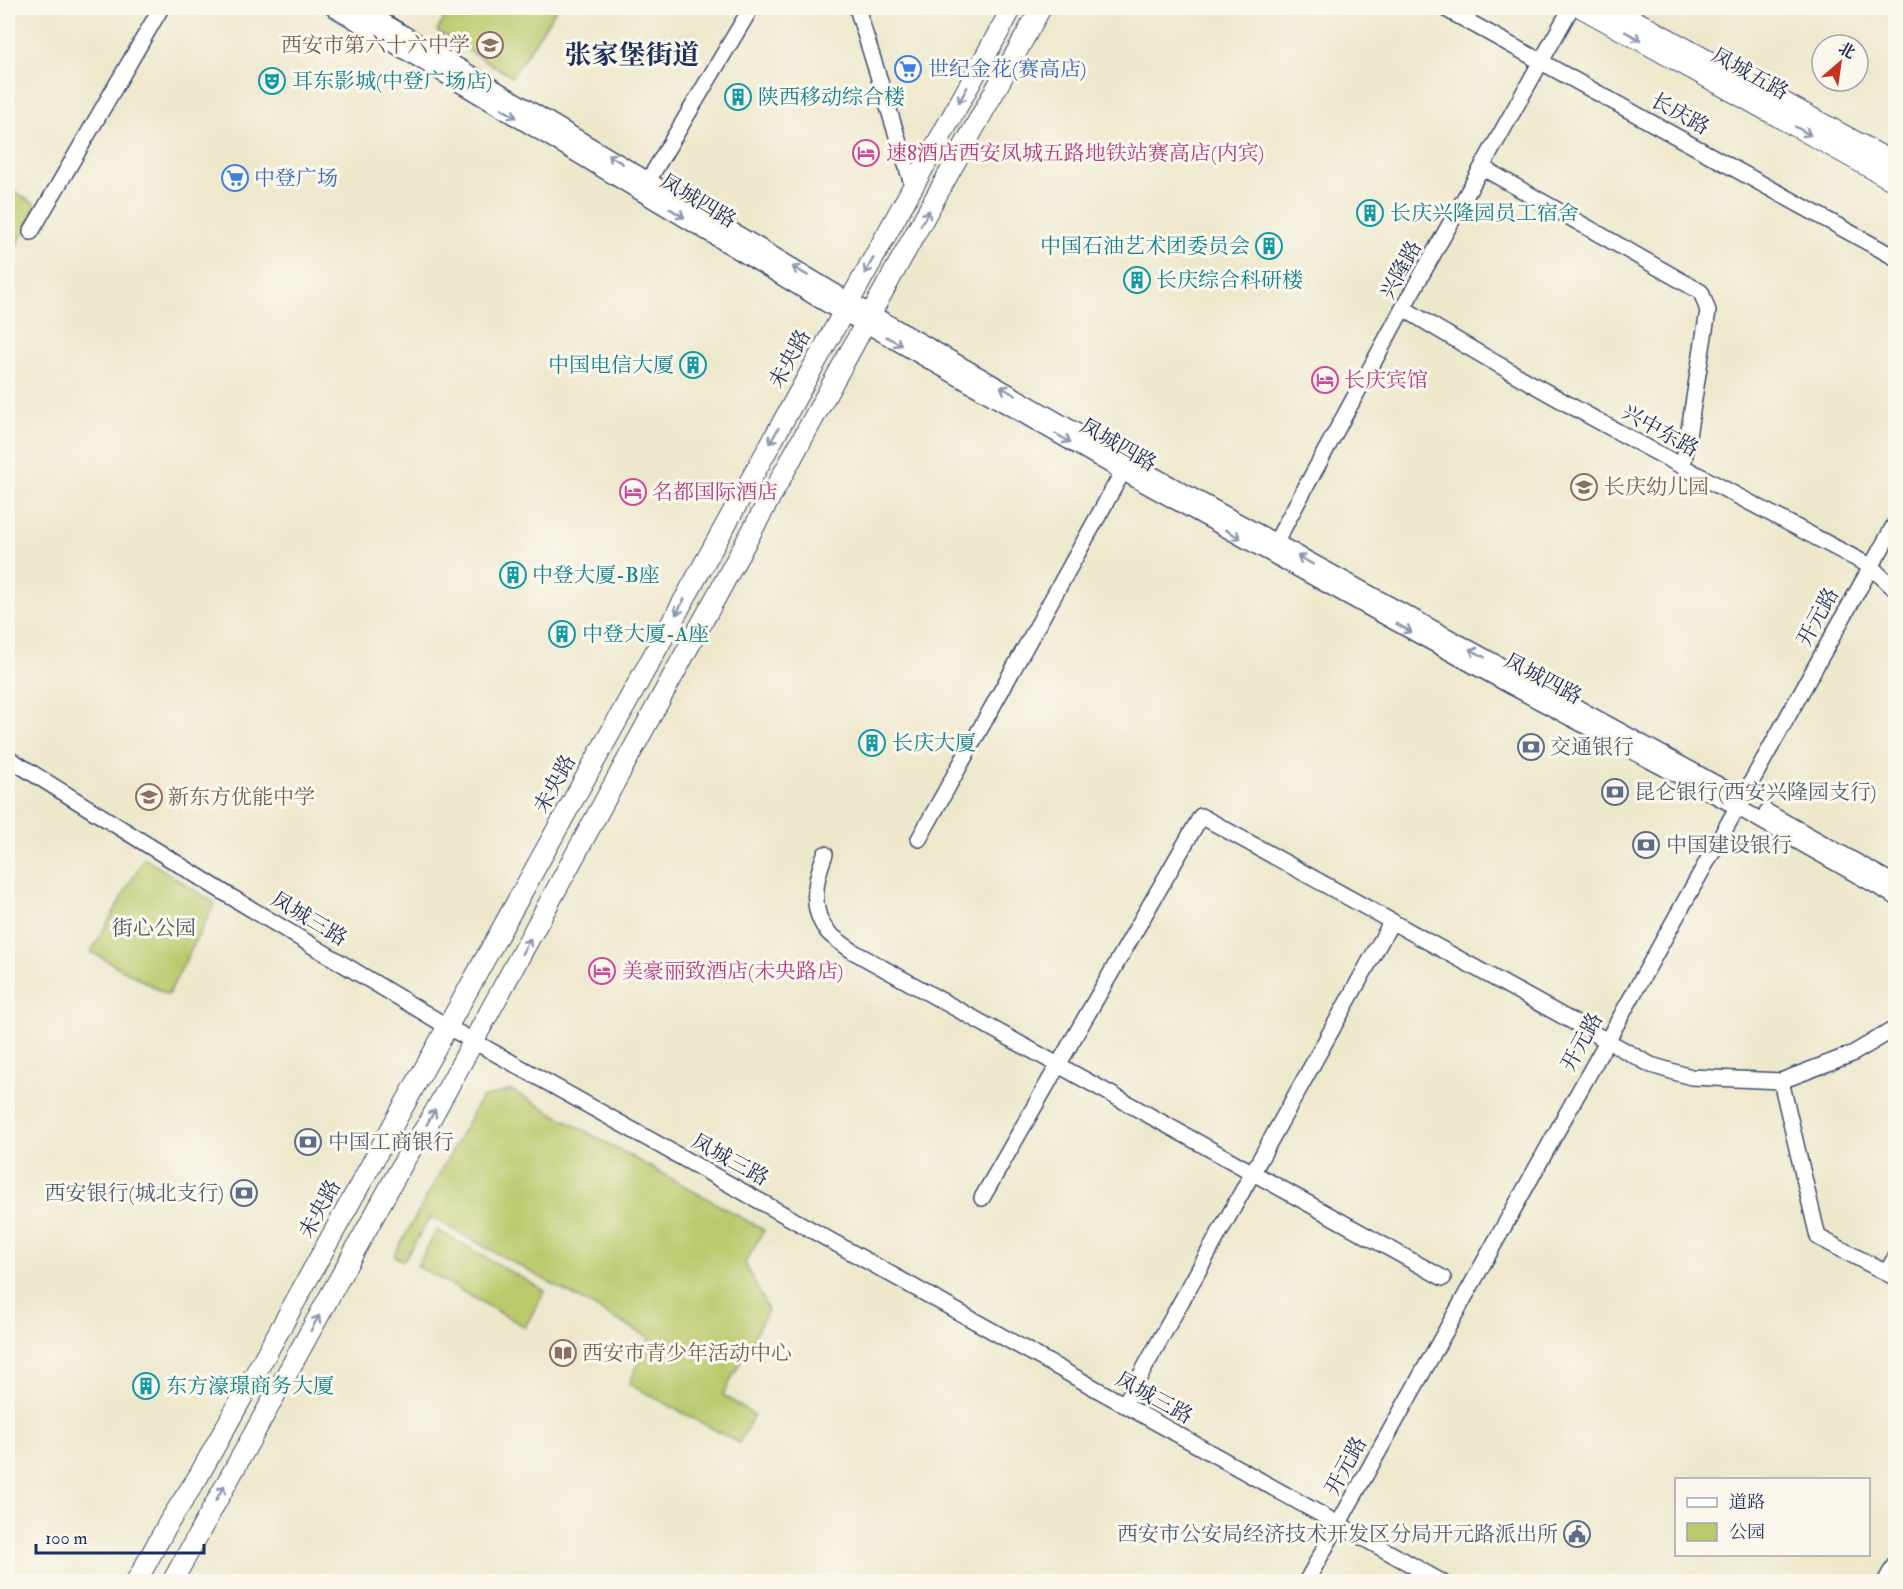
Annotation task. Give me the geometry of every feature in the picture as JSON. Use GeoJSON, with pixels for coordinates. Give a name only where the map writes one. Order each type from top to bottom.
{"type":"FeatureCollection","features":[{"type":"Feature","properties":{"kind":"main road","name":"未央路"},"geometry":{"type":"LineString","coordinates":[[136,1581],[204,1466],[1012,8]]}},
{"type":"Feature","properties":{"kind":"main road"},"geometry":{"type":"LineString","coordinates":[[172,1581],[407,1156],[474,1042],[868,318],[1041,8]]}},
{"type":"Feature","properties":{"kind":"main road","name":"凤城五路"},"geometry":{"type":"LineString","coordinates":[[1582,8],[1896,182]]}},
{"type":"Feature","properties":{"kind":"main road","name":"凤城五路"},"geometry":{"type":"LineString","coordinates":[[1612,8],[1896,164]]}},
{"type":"Feature","properties":{"kind":"street"},"geometry":{"type":"LineString","coordinates":[[31,232],[161,8]]}},
{"type":"Feature","properties":{"kind":"street","name":"凤城四路"},"geometry":{"type":"LineString","coordinates":[[333,8],[646,186]]}},
{"type":"Feature","properties":{"kind":"street","name":"凤城四路"},"geometry":{"type":"LineString","coordinates":[[361,8],[646,186],[847,307],[1125,467],[1273,549],[1519,691],[1896,884]]}},
{"type":"Feature","properties":{"kind":"street"},"geometry":{"type":"LineString","coordinates":[[646,186],[751,8]]}},
{"type":"Feature","properties":{"kind":"street"},"geometry":{"type":"LineString","coordinates":[[857,8],[913,187]]}},
{"type":"Feature","properties":{"kind":"street","name":"长庆路"},"geometry":{"type":"LineString","coordinates":[[1444,8],[1896,258]]}},
{"type":"Feature","properties":{"kind":"street","name":"兴隆路"},"geometry":{"type":"LineString","coordinates":[[1273,549],[1403,308],[1571,8]]}},
{"type":"Feature","properties":{"kind":"street"},"geometry":{"type":"LineString","coordinates":[[1483,168],[1701,292],[1708,311],[1683,467]]}},
{"type":"Feature","properties":{"kind":"street","name":"兴中东路"},"geometry":{"type":"LineString","coordinates":[[1403,308],[1485,358],[1870,566],[1896,590]]}},
{"type":"Feature","properties":{"kind":"street"},"geometry":{"type":"LineString","coordinates":[[920,839],[1125,467]]}},
{"type":"Feature","properties":{"kind":"street","name":"开元路"},"geometry":{"type":"LineString","coordinates":[[1306,1581],[1896,522]]}},
{"type":"Feature","properties":{"kind":"street","name":"凤城三路"},"geometry":{"type":"LineString","coordinates":[[8,758],[228,895],[474,1042],[1442,1581]]}},
{"type":"Feature","properties":{"kind":"street","name":"凤城四路"},"geometry":{"type":"LineString","coordinates":[[1739,802],[1896,897]]}},
{"type":"Feature","properties":{"kind":"street"},"geometry":{"type":"LineString","coordinates":[[982,1198],[1201,816],[1651,1065],[1691,1077],[1781,1081],[1852,1054],[1896,1028]]}},
{"type":"Feature","properties":{"kind":"street"},"geometry":{"type":"LineString","coordinates":[[825,854],[817,873],[814,904],[827,931],[854,952],[1443,1278]]}},
{"type":"Feature","properties":{"kind":"street"},"geometry":{"type":"LineString","coordinates":[[1124,1405],[1392,921]]}},
{"type":"Feature","properties":{"kind":"street"},"geometry":{"type":"LineString","coordinates":[[1781,1081],[1818,1237],[1891,1275],[1896,1256]]}},
{"type":"Feature","properties":{"kind":"street"},"geometry":{"type":"LineString","coordinates":[[1885,1581],[1896,1562]]}},
{"type":"Feature","properties":{"kind":"green space","name":"西安市第六十六中学"},"geometry":{"type":"Polygon","coordinates":[[[450,8],[557,8],[512,77],[437,31],[450,8]]]}},
{"type":"Feature","properties":{"kind":"green space"},"geometry":{"type":"Polygon","coordinates":[[[8,188],[38,206],[8,261],[8,188]]]}},
{"type":"Feature","properties":{"kind":"green space","name":"街心公园"},"geometry":{"type":"Polygon","coordinates":[[[144,858],[215,903],[168,995],[91,952],[144,858]]]}},
{"type":"Feature","properties":{"kind":"green space"},"geometry":{"type":"Polygon","coordinates":[[[511,1090],[764,1230],[745,1263],[768,1310],[723,1395],[754,1415],[739,1443],[629,1384],[650,1338],[431,1217],[403,1261],[394,1256],[481,1098],[511,1090]]]}},
{"type":"Feature","properties":{"kind":"green space"},"geometry":{"type":"Polygon","coordinates":[[[437,1230],[545,1291],[525,1327],[417,1266],[437,1230]]]}},
{"type":"Feature","properties":{"kind":"place","name":"西安市第六十六中学"},"geometry":{"type":"Point","coordinates":[490,45]}},
{"type":"Feature","properties":{"kind":"place","name":"世纪金花(赛高店)"},"geometry":{"type":"Point","coordinates":[908,69]}},
{"type":"Feature","properties":{"kind":"place","name":"耳东影城(中登广场店)"},"geometry":{"type":"Point","coordinates":[272,81]}},
{"type":"Feature","properties":{"kind":"place","name":"陕西移动综合楼"},"geometry":{"type":"Point","coordinates":[738,97]}},
{"type":"Feature","properties":{"kind":"place","name":"速8酒店西安凤城五路地铁站赛高店(内宾)"},"geometry":{"type":"Point","coordinates":[866,153]}},
{"type":"Feature","properties":{"kind":"place","name":"中登广场"},"geometry":{"type":"Point","coordinates":[235,178]}},
{"type":"Feature","properties":{"kind":"place","name":"长庆兴隆园员工宿舍"},"geometry":{"type":"Point","coordinates":[1370,213]}},
{"type":"Feature","properties":{"kind":"place","name":"中国石油艺术团委员会"},"geometry":{"type":"Point","coordinates":[1269,246]}},
{"type":"Feature","properties":{"kind":"place","name":"长庆综合科研楼"},"geometry":{"type":"Point","coordinates":[1137,280]}},
{"type":"Feature","properties":{"kind":"place","name":"中国电信大厦"},"geometry":{"type":"Point","coordinates":[693,365]}},
{"type":"Feature","properties":{"kind":"place","name":"长庆宾馆"},"geometry":{"type":"Point","coordinates":[1325,380]}},
{"type":"Feature","properties":{"kind":"place","name":"长庆幼儿园"},"geometry":{"type":"Point","coordinates":[1584,487]}},
{"type":"Feature","properties":{"kind":"place","name":"名都国际酒店"},"geometry":{"type":"Point","coordinates":[633,492]}},
{"type":"Feature","properties":{"kind":"place","name":"中登大厦-B座"},"geometry":{"type":"Point","coordinates":[513,575]}},
{"type":"Feature","properties":{"kind":"place","name":"中登大厦-A座"},"geometry":{"type":"Point","coordinates":[562,634]}},
{"type":"Feature","properties":{"kind":"place","name":"长庆大厦"},"geometry":{"type":"Point","coordinates":[872,743]}},
{"type":"Feature","properties":{"kind":"place","name":"交通银行"},"geometry":{"type":"Point","coordinates":[1531,747]}},
{"type":"Feature","properties":{"kind":"place","name":"昆仑银行(西安兴隆园支行)"},"geometry":{"type":"Point","coordinates":[1615,792]}},
{"type":"Feature","properties":{"kind":"place","name":"新东方优能中学"},"geometry":{"type":"Point","coordinates":[149,797]}},
{"type":"Feature","properties":{"kind":"place","name":"中国建设银行"},"geometry":{"type":"Point","coordinates":[1646,845]}},
{"type":"Feature","properties":{"kind":"place","name":"美豪丽致酒店(未央路店)"},"geometry":{"type":"Point","coordinates":[602,971]}},
{"type":"Feature","properties":{"kind":"place","name":"中国工商银行"},"geometry":{"type":"Point","coordinates":[308,1142]}},
{"type":"Feature","properties":{"kind":"place","name":"西安银行(城北支行)"},"geometry":{"type":"Point","coordinates":[244,1193]}},
{"type":"Feature","properties":{"kind":"place","name":"西安市青少年活动中心"},"geometry":{"type":"Point","coordinates":[563,1353]}},
{"type":"Feature","properties":{"kind":"place","name":"东方濠璟商务大厦"},"geometry":{"type":"Point","coordinates":[146,1386]}},
{"type":"Feature","properties":{"kind":"place","name":"西安市公安局经济技术开发区分局开元路派出所"},"geometry":{"type":"Point","coordinates":[1577,1534]}},
{"type":"Feature","properties":{"kind":"district","name":"张家堡街道"},"geometry":{"type":"Point","coordinates":[632,55]}}]}
